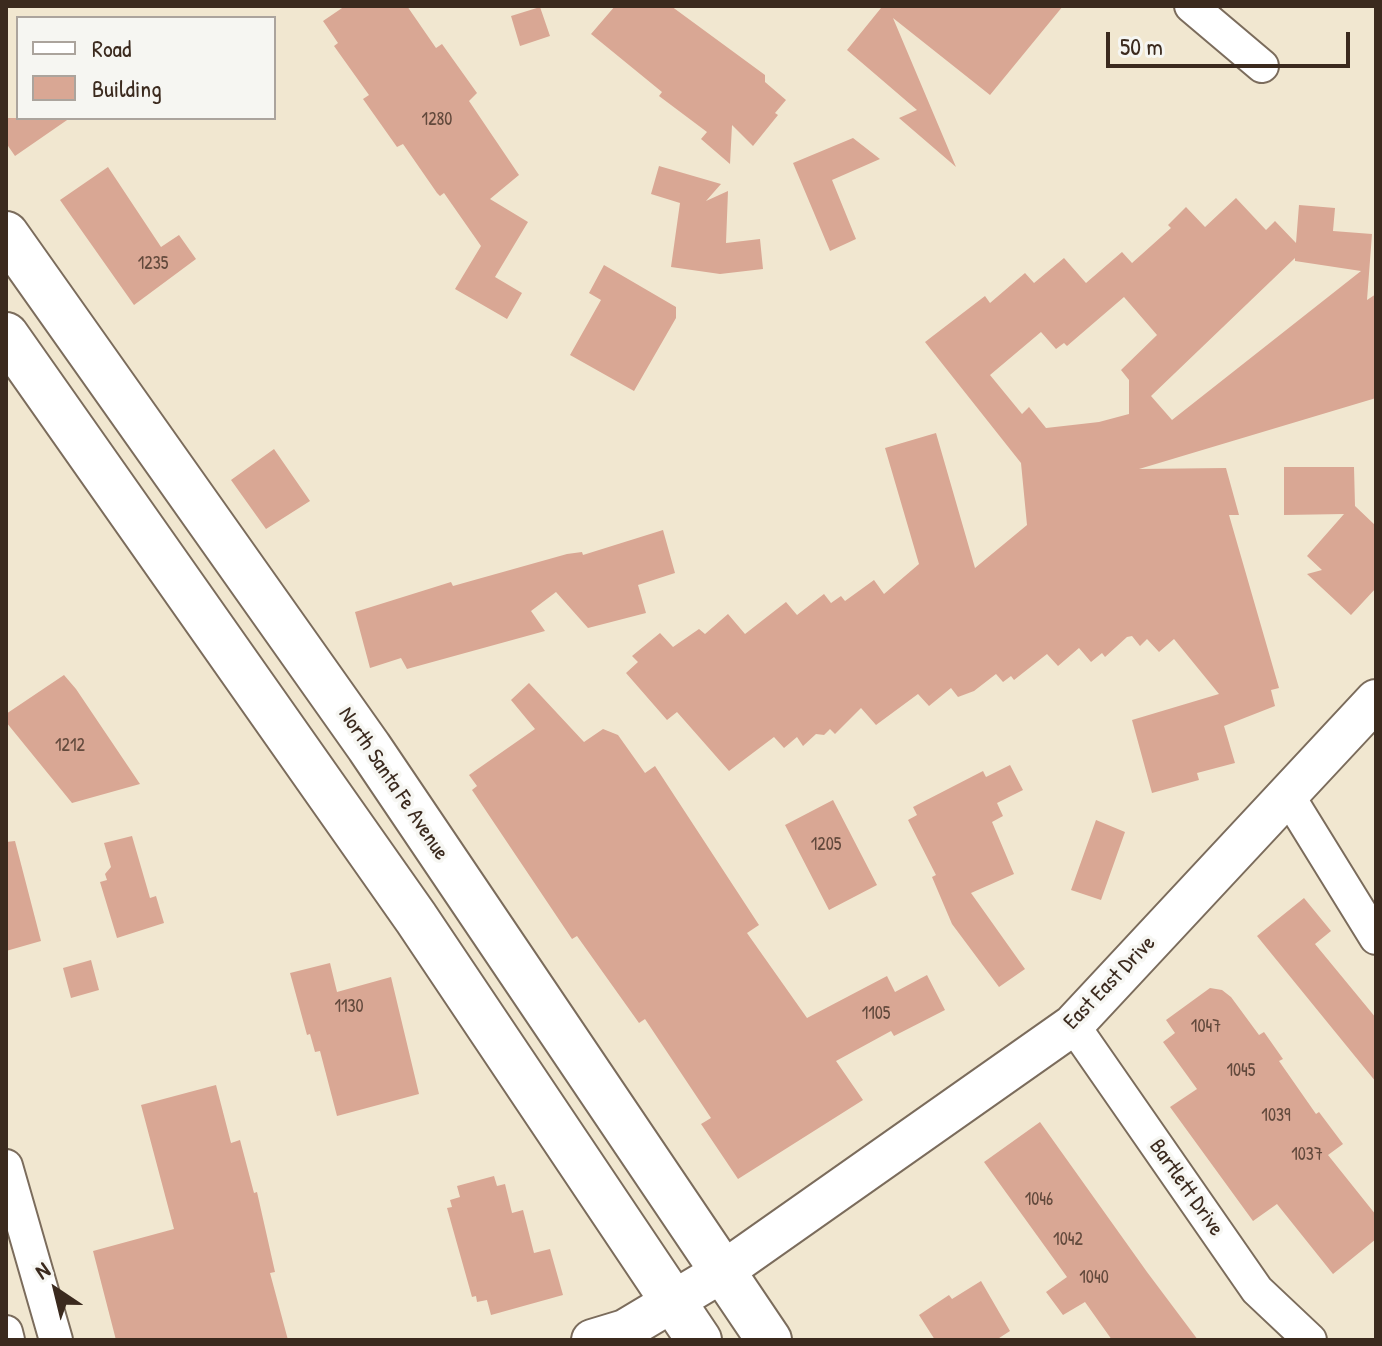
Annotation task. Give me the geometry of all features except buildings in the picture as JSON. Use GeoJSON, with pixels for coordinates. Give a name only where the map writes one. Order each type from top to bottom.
{"type":"FeatureCollection","features":[{"type":"Feature","properties":{"kind":"main road","name":"North Santa Fe Avenue"},"geometry":{"type":"LineString","coordinates":[[6,234],[369,747],[769,1340]]}},
{"type":"Feature","properties":{"kind":"main road"},"geometry":{"type":"LineString","coordinates":[[6,335],[416,918],[699,1340]]}},
{"type":"Feature","properties":{"kind":"street"},"geometry":{"type":"LineString","coordinates":[[1191,6],[1262,66]]}},
{"type":"Feature","properties":{"kind":"street","name":"East East Drive"},"geometry":{"type":"LineString","coordinates":[[592,1340],[625,1330],[722,1272],[1073,1025],[1376,700]]}},
{"type":"Feature","properties":{"kind":"street"},"geometry":{"type":"LineString","coordinates":[[1287,794],[1376,938]]}},
{"type":"Feature","properties":{"kind":"street","name":"Bartlett Drive"},"geometry":{"type":"LineString","coordinates":[[1073,1025],[1257,1290],[1310,1340]]}},
{"type":"Feature","properties":{"kind":"street"},"geometry":{"type":"LineString","coordinates":[[6,1166],[56,1340]]}},
{"type":"Feature","properties":{"kind":"street"},"geometry":{"type":"LineString","coordinates":[[6,1332],[8,1340]]}}]}
